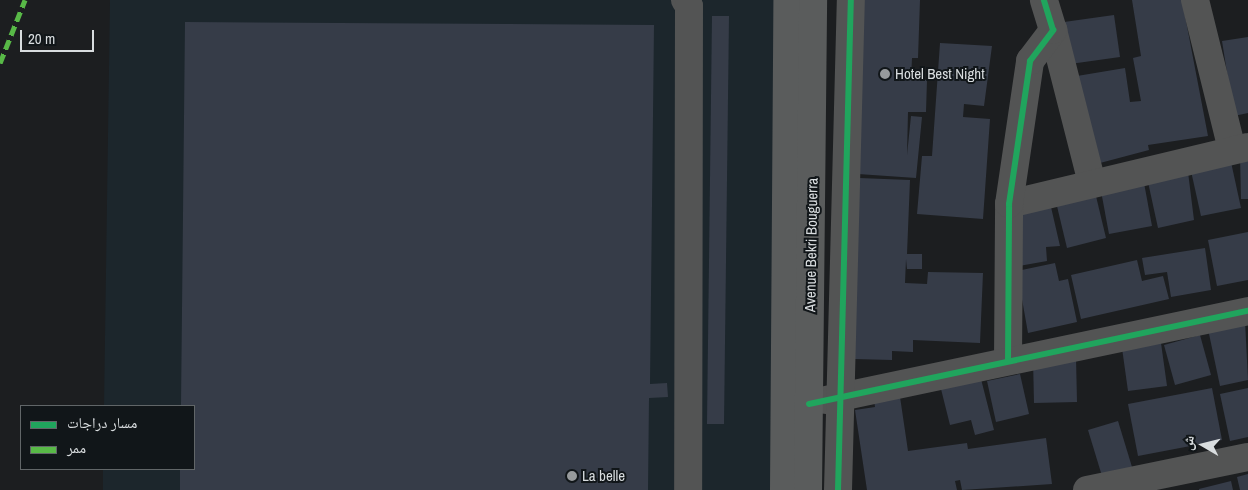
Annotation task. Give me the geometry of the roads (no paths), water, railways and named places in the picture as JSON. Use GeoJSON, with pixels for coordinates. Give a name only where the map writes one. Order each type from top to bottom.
{"type":"FeatureCollection","features":[{"type":"Feature","properties":{"kind":"highway","name":"Avenue Bekri Bouguerra"},"geometry":{"type":"LineString","coordinates":[[784,490],[787,0]]}},
{"type":"Feature","properties":{"kind":"highway","name":"Avenue Bekri Bouguerra"},"geometry":{"type":"LineString","coordinates":[[808,490],[813,0]]}},
{"type":"Feature","properties":{"kind":"street"},"geometry":{"type":"LineString","coordinates":[[685,0],[689,6],[688,490]]}},
{"type":"Feature","properties":{"kind":"street"},"geometry":{"type":"LineString","coordinates":[[838,490],[843,396],[851,0]]}},
{"type":"Feature","properties":{"kind":"street"},"geometry":{"type":"LineString","coordinates":[[1044,0],[1092,183]]}},
{"type":"Feature","properties":{"kind":"street"},"geometry":{"type":"LineString","coordinates":[[1009,204],[1240,149],[1195,0]]}},
{"type":"Feature","properties":{"kind":"street"},"geometry":{"type":"LineString","coordinates":[[1008,361],[1009,204],[1030,61],[1053,30]]}},
{"type":"Feature","properties":{"kind":"street"},"geometry":{"type":"LineString","coordinates":[[809,404],[1248,311]]}},
{"type":"Feature","properties":{"kind":"street"},"geometry":{"type":"LineString","coordinates":[[1086,490],[1248,456]]}},
{"type":"Feature","properties":{"kind":"place","name":"Hotel Best Night"},"geometry":{"type":"Point","coordinates":[885,74]}},
{"type":"Feature","properties":{"kind":"place","name":"La belle"},"geometry":{"type":"Point","coordinates":[572,476]}}]}
